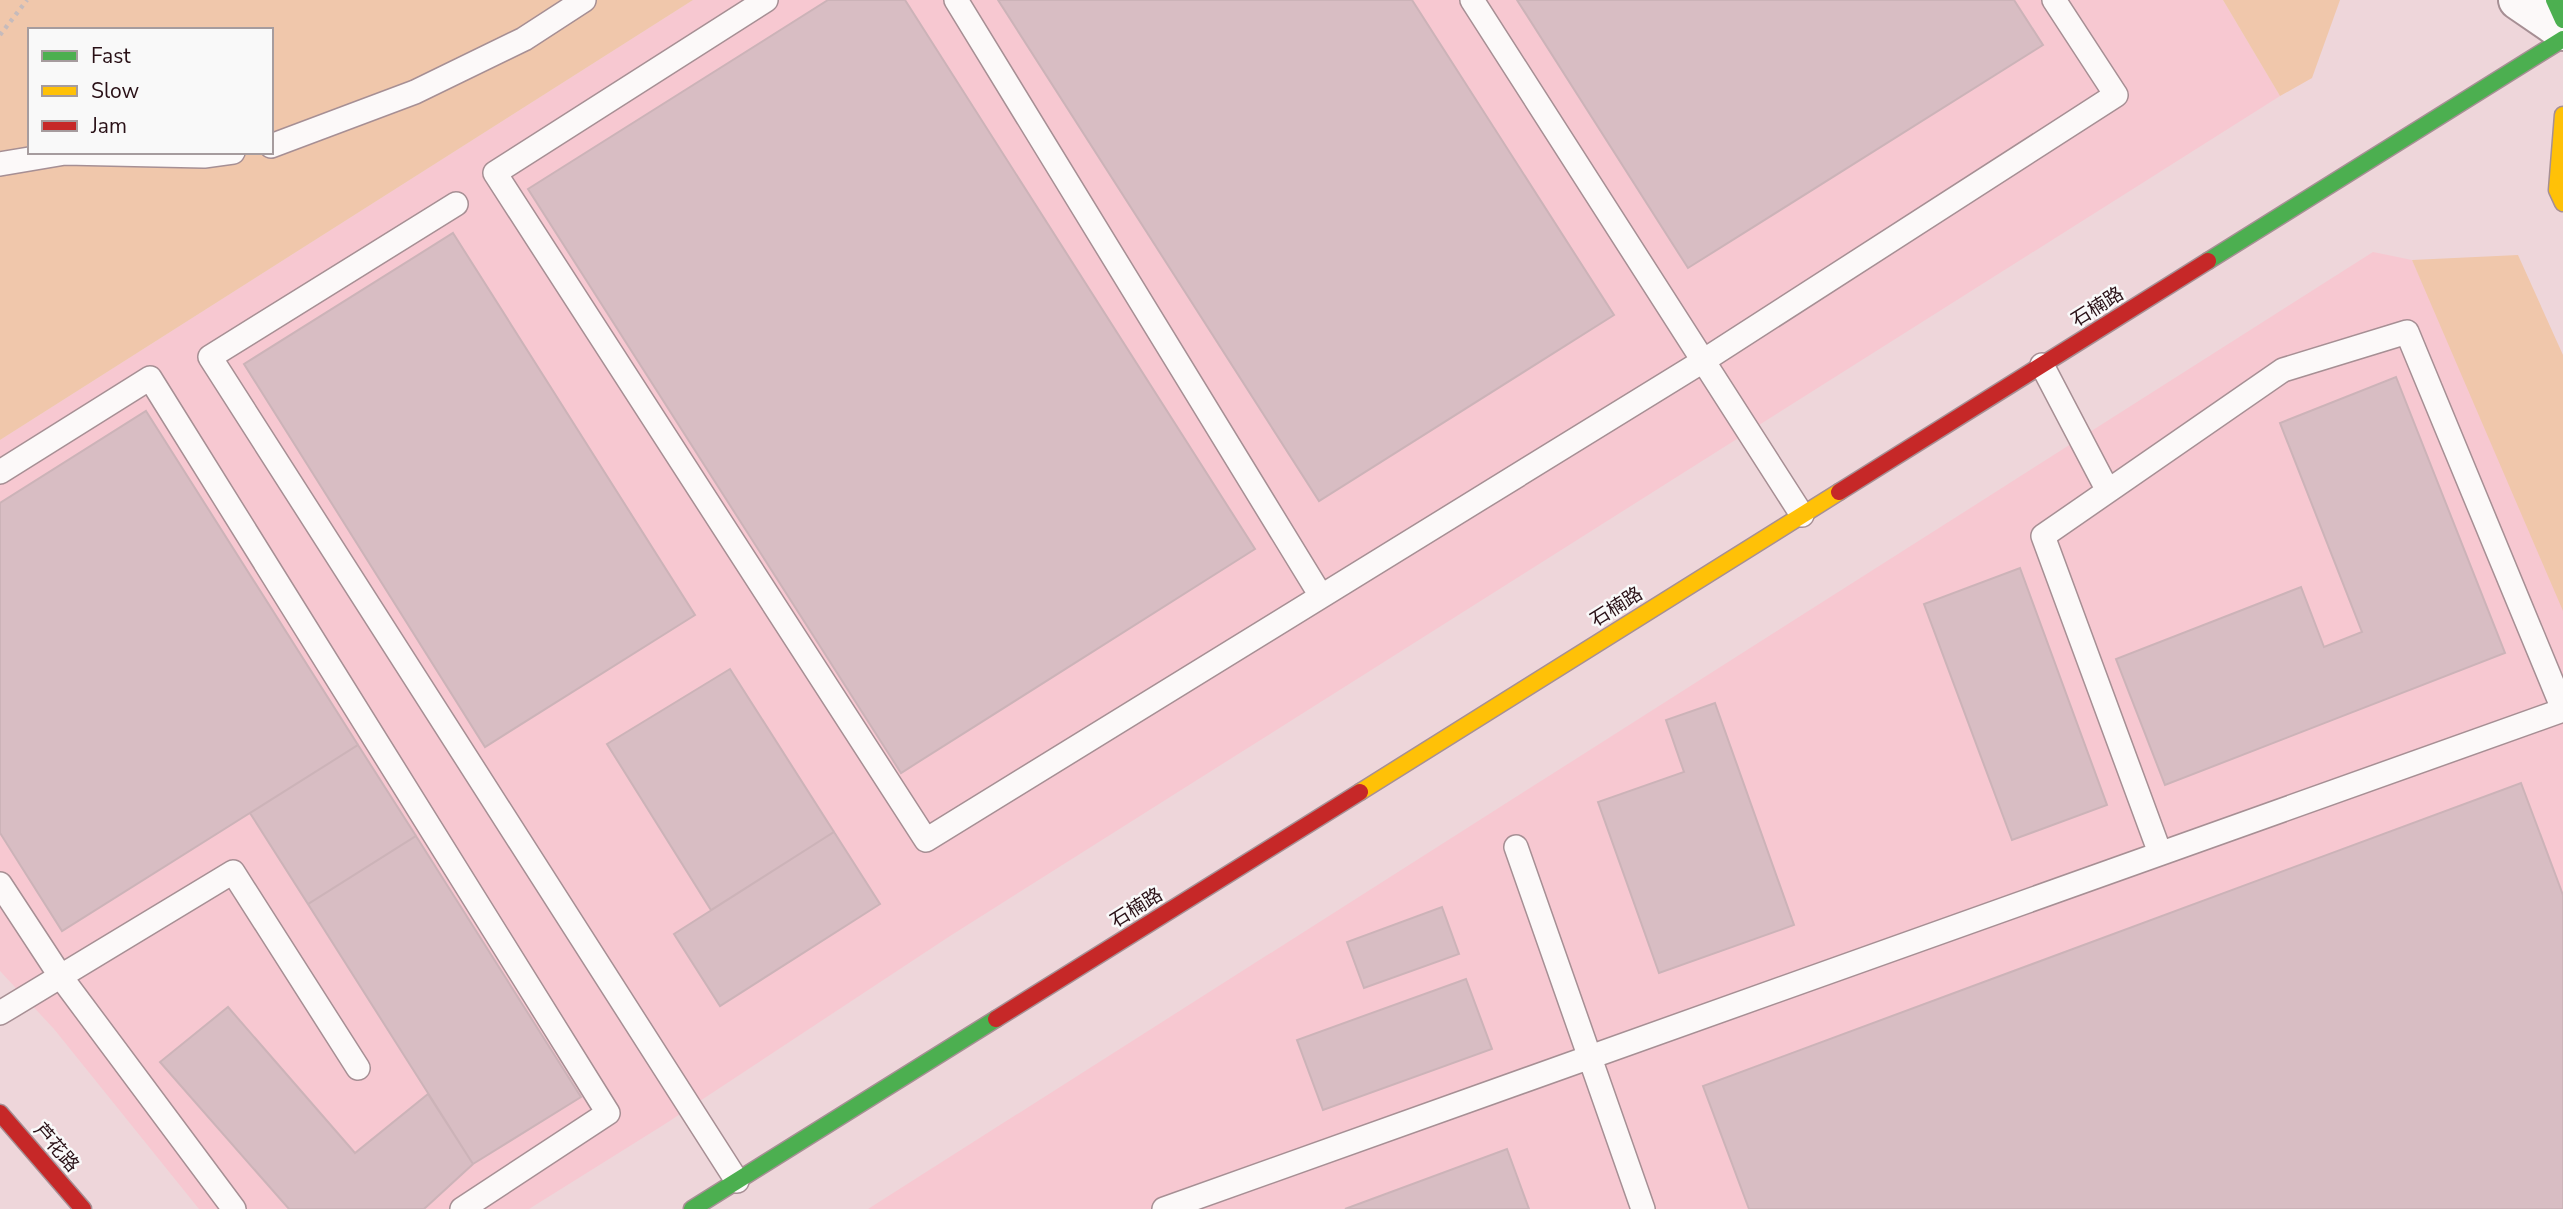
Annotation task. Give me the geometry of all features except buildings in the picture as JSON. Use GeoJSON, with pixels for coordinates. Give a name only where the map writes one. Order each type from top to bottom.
{"type":"FeatureCollection","features":[{"type":"Feature","properties":{"kind":"street"},"geometry":{"type":"LineString","coordinates":[[2518,0],[2563,31]]}},
{"type":"Feature","properties":{"kind":"street"},"geometry":{"type":"LineString","coordinates":[[2554,0],[2563,20]]}},
{"type":"Feature","properties":{"kind":"street","name":"石楠路"},"geometry":{"type":"LineString","coordinates":[[692,1209],[2563,39]]}},
{"type":"Feature","properties":{"kind":"street"},"geometry":{"type":"LineString","coordinates":[[2563,115],[2557,190],[2563,203]]}},
{"type":"Feature","properties":{"kind":"street","name":"芦花路"},"geometry":{"type":"LineString","coordinates":[[0,1113],[83,1209]]}},
{"type":"Feature","properties":{"kind":"lane"},"geometry":{"type":"LineString","coordinates":[[273,145],[415,92],[524,39],[584,0]]}},
{"type":"Feature","properties":{"kind":"lane"},"geometry":{"type":"LineString","coordinates":[[766,0],[495,173],[926,840],[1703,361],[2116,95],[2054,0]]}},
{"type":"Feature","properties":{"kind":"lane"},"geometry":{"type":"LineString","coordinates":[[956,0],[1321,596]]}},
{"type":"Feature","properties":{"kind":"lane"},"geometry":{"type":"LineString","coordinates":[[1472,0],[1802,515]]}},
{"type":"Feature","properties":{"kind":"lane"},"geometry":{"type":"LineString","coordinates":[[0,164],[59,154]]}},
{"type":"Feature","properties":{"kind":"lane"},"geometry":{"type":"LineString","coordinates":[[111,154],[218,154]]}},
{"type":"Feature","properties":{"kind":"lane"},"geometry":{"type":"LineString","coordinates":[[456,204],[210,357],[737,1181]]}},
{"type":"Feature","properties":{"kind":"lane"},"geometry":{"type":"LineString","coordinates":[[1164,1209],[2563,709],[2407,332],[2283,370],[2043,536],[2160,853]]}},
{"type":"Feature","properties":{"kind":"lane"},"geometry":{"type":"LineString","coordinates":[[2042,365],[2108,491]]}},
{"type":"Feature","properties":{"kind":"lane"},"geometry":{"type":"LineString","coordinates":[[0,472],[150,378],[608,1113],[462,1209]]}},
{"type":"Feature","properties":{"kind":"lane"},"geometry":{"type":"LineString","coordinates":[[1516,847],[1643,1209]]}},
{"type":"Feature","properties":{"kind":"lane"},"geometry":{"type":"LineString","coordinates":[[0,1013],[233,872],[358,1069]]}},
{"type":"Feature","properties":{"kind":"lane"},"geometry":{"type":"LineString","coordinates":[[0,884],[61,977],[234,1209]]}},
{"type":"Feature","properties":{"kind":"path"},"geometry":{"type":"LineString","coordinates":[[0,35],[27,0]]}},
{"type":"Feature","properties":{"kind":"shaded area"},"geometry":{"type":"Polygon","coordinates":[[[0,0],[693,0],[0,440],[0,0]]]}},
{"type":"Feature","properties":{"kind":"shaded area"},"geometry":{"type":"Polygon","coordinates":[[[693,0],[2223,0],[2280,96],[950,936],[665,1124],[529,1209],[199,1209],[54,1029],[0,971],[0,440],[693,0]]]}},
{"type":"Feature","properties":{"kind":"shaded area"},"geometry":{"type":"Polygon","coordinates":[[[2223,0],[2340,0],[2312,78],[2280,96],[2223,0]]]}},
{"type":"Feature","properties":{"kind":"shaded area"},"geometry":{"type":"Polygon","coordinates":[[[2373,252],[2412,260],[2563,595],[2563,1209],[868,1209],[2373,252]]]}},
{"type":"Feature","properties":{"kind":"shaded area"},"geometry":{"type":"Polygon","coordinates":[[[2518,255],[2563,355],[2563,611],[2412,260],[2518,255]]]}},
{"type":"Feature","properties":{"kind":"traffic: fast"},"geometry":{"type":"LineString","coordinates":[[2554,0],[2563,20]]}},
{"type":"Feature","properties":{"kind":"traffic: fast"},"geometry":{"type":"LineString","coordinates":[[2208,261],[2563,39]]}},
{"type":"Feature","properties":{"kind":"traffic: fast"},"geometry":{"type":"LineString","coordinates":[[692,1209],[996,1019]]}},
{"type":"Feature","properties":{"kind":"traffic: slow"},"geometry":{"type":"LineString","coordinates":[[2563,115],[2557,190],[2563,203]]}},
{"type":"Feature","properties":{"kind":"traffic: slow"},"geometry":{"type":"LineString","coordinates":[[1360,792],[1839,492]]}},
{"type":"Feature","properties":{"kind":"traffic: jam"},"geometry":{"type":"LineString","coordinates":[[1839,492],[2208,261]]}},
{"type":"Feature","properties":{"kind":"traffic: jam"},"geometry":{"type":"LineString","coordinates":[[996,1019],[1360,792]]}},
{"type":"Feature","properties":{"kind":"traffic: jam"},"geometry":{"type":"LineString","coordinates":[[0,1113],[83,1209]]}}]}
